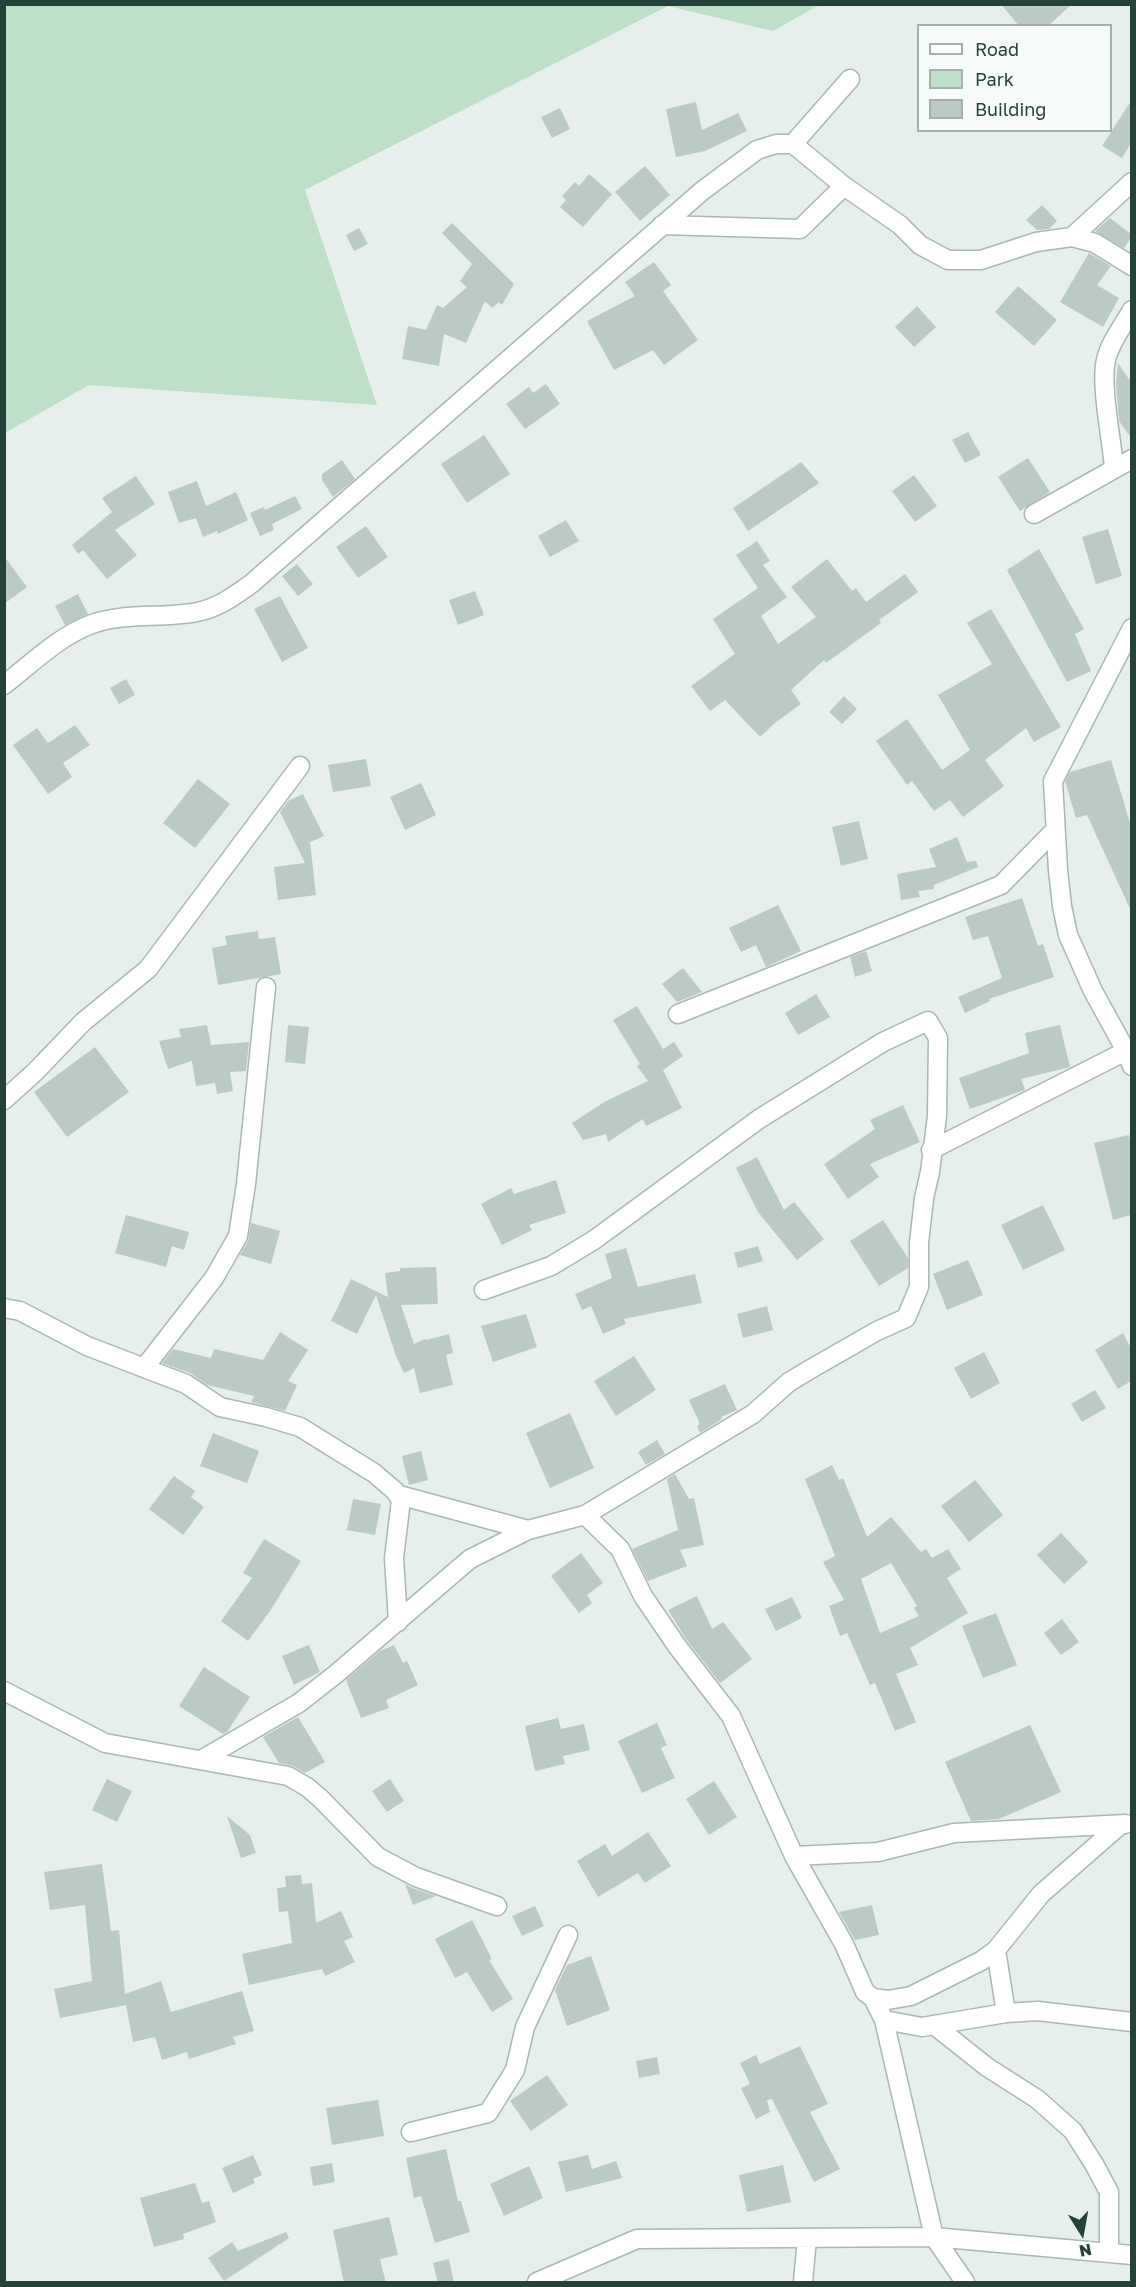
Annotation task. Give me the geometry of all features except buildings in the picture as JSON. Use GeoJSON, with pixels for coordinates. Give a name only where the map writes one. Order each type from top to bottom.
{"type":"FeatureCollection","features":[{"type":"Feature","properties":{"kind":"street"},"geometry":{"type":"LineString","coordinates":[[793,144],[850,79]]}},
{"type":"Feature","properties":{"kind":"street"},"geometry":{"type":"LineString","coordinates":[[4,685],[76,631],[92,624],[108,620],[198,612],[227,600],[251,584],[662,225],[740,161],[757,150],[776,144],[793,144],[844,186],[900,225],[920,245],[948,260],[981,260],[1036,242],[1072,237],[1095,243],[1131,266]]}},
{"type":"Feature","properties":{"kind":"street"},"geometry":{"type":"LineString","coordinates":[[1072,237],[1131,182]]}},
{"type":"Feature","properties":{"kind":"street"},"geometry":{"type":"LineString","coordinates":[[662,225],[800,229],[844,186]]}},
{"type":"Feature","properties":{"kind":"street"},"geometry":{"type":"LineString","coordinates":[[1114,468],[1105,376],[1106,360],[1131,310]]}},
{"type":"Feature","properties":{"kind":"street"},"geometry":{"type":"LineString","coordinates":[[1034,514],[1131,459]]}},
{"type":"Feature","properties":{"kind":"street"},"geometry":{"type":"LineString","coordinates":[[931,1150],[1129,1059],[1093,991],[1068,935],[1062,906],[1053,782],[1131,628]]}},
{"type":"Feature","properties":{"kind":"street"},"geometry":{"type":"LineString","coordinates":[[4,1100],[35,1072],[83,1022],[148,969],[300,766]]}},
{"type":"Feature","properties":{"kind":"street"},"geometry":{"type":"LineString","coordinates":[[678,1014],[1001,885],[1055,830]]}},
{"type":"Feature","properties":{"kind":"street"},"geometry":{"type":"LineString","coordinates":[[144,1368],[214,1278],[238,1236],[266,987]]}},
{"type":"Feature","properties":{"kind":"street"},"geometry":{"type":"LineString","coordinates":[[201,1760],[299,1703],[398,1622],[470,1559],[528,1530],[585,1515],[753,1414],[789,1382],[808,1370],[877,1331],[906,1318],[919,1287],[919,1243],[937,1116],[938,1038],[928,1021],[883,1042],[759,1119],[594,1240],[551,1266],[484,1290]]}},
{"type":"Feature","properties":{"kind":"street"},"geometry":{"type":"LineString","coordinates":[[4,1308],[20,1311],[87,1346],[186,1384],[220,1407],[300,1426],[374,1473],[399,1495],[528,1530]]}},
{"type":"Feature","properties":{"kind":"street"},"geometry":{"type":"LineString","coordinates":[[398,1622],[394,1558],[402,1505],[399,1495]]}},
{"type":"Feature","properties":{"kind":"street"},"geometry":{"type":"LineString","coordinates":[[585,1515],[620,1549],[627,1559],[643,1596],[677,1646],[731,1716],[794,1856],[844,1944],[865,1992],[873,1998],[884,2020],[933,2237],[965,2283]]}},
{"type":"Feature","properties":{"kind":"street"},"geometry":{"type":"LineString","coordinates":[[4,1691],[105,1743],[288,1776],[307,1786],[378,1857],[416,1877],[498,1906]]}},
{"type":"Feature","properties":{"kind":"street"},"geometry":{"type":"LineString","coordinates":[[794,1856],[878,1852],[954,1833],[1126,1824]]}},
{"type":"Feature","properties":{"kind":"street"},"geometry":{"type":"LineString","coordinates":[[873,1998],[888,2000],[911,1996],[981,1961],[996,1950],[1041,1894],[1126,1824]]}},
{"type":"Feature","properties":{"kind":"street"},"geometry":{"type":"LineString","coordinates":[[411,2132],[488,2113],[515,2070],[525,2027],[568,1935]]}},
{"type":"Feature","properties":{"kind":"street"},"geometry":{"type":"LineString","coordinates":[[996,1950],[1006,2013]]}},
{"type":"Feature","properties":{"kind":"street"},"geometry":{"type":"LineString","coordinates":[[884,2020],[922,2027],[1006,2013],[1038,2011],[1131,2022]]}},
{"type":"Feature","properties":{"kind":"street"},"geometry":{"type":"LineString","coordinates":[[934,2025],[987,2067],[1037,2099],[1073,2131],[1094,2163],[1108,2192],[1109,2253]]}},
{"type":"Feature","properties":{"kind":"street"},"geometry":{"type":"LineString","coordinates":[[537,2283],[637,2239],[933,2237],[1131,2255]]}},
{"type":"Feature","properties":{"kind":"street"},"geometry":{"type":"LineString","coordinates":[[803,2283],[807,2238]]}},
{"type":"Feature","properties":{"kind":"green space"},"geometry":{"type":"Polygon","coordinates":[[[5,4],[819,5],[773,31],[668,6],[305,190],[377,405],[89,385],[5,433],[5,4]]]}}]}
